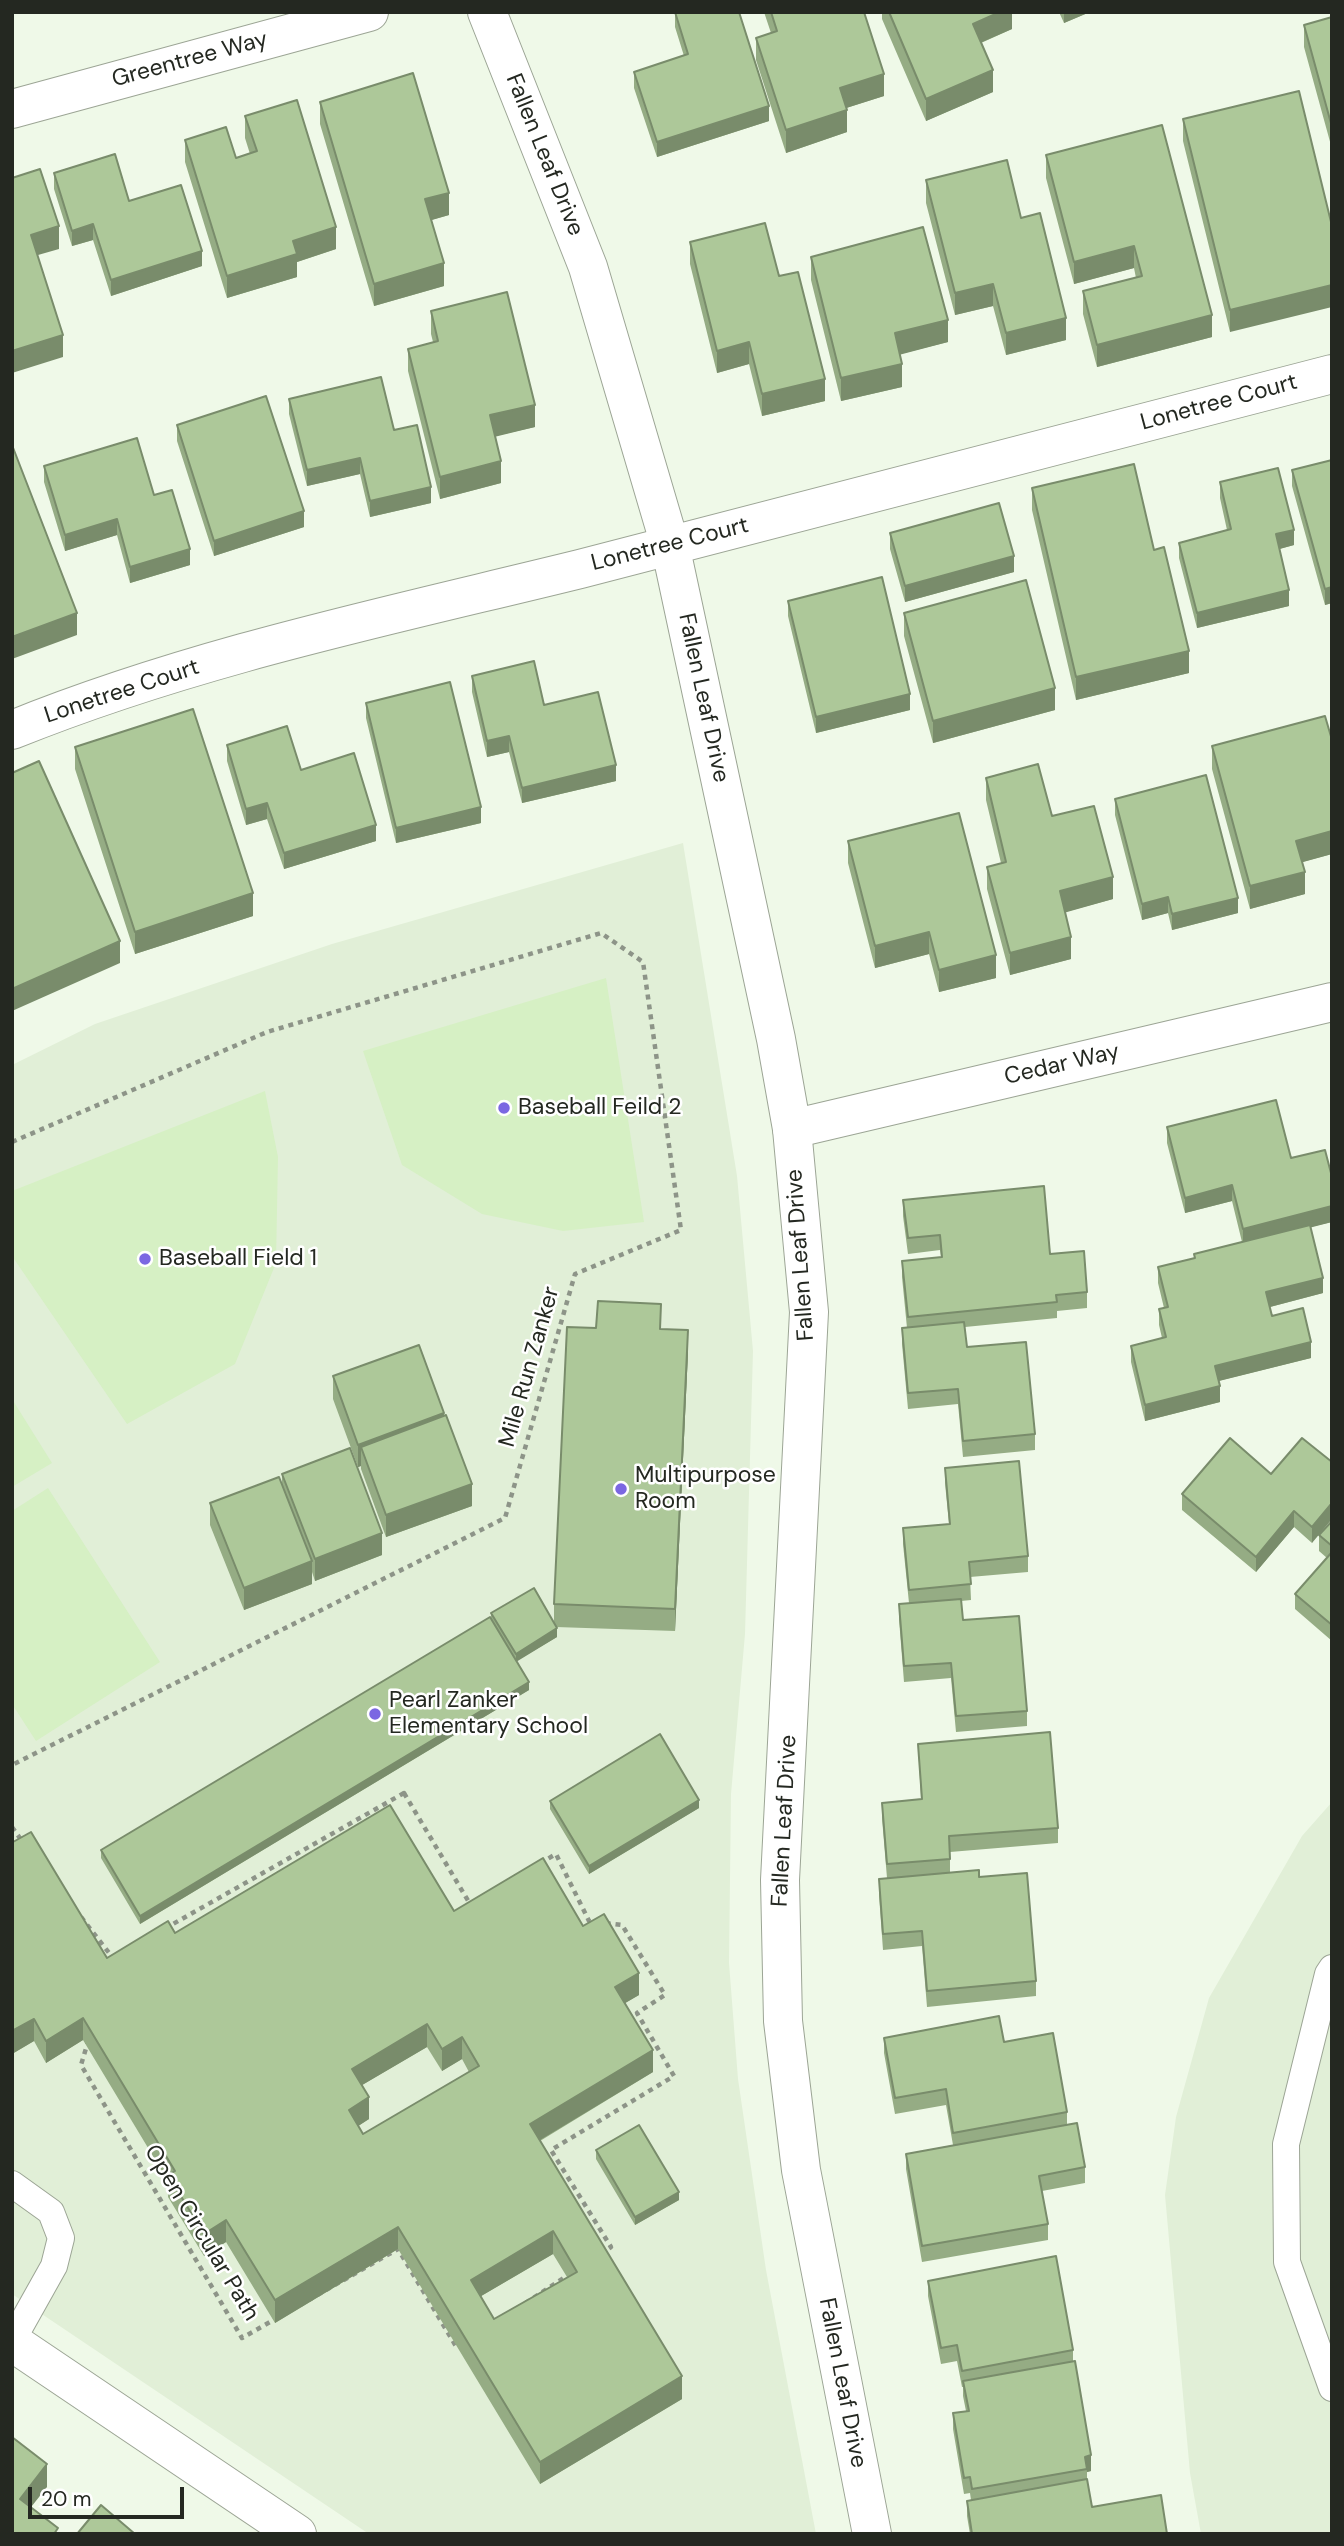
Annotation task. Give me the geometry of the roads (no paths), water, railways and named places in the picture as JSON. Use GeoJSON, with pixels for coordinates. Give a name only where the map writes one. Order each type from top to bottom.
{"type":"FeatureCollection","features":[{"type":"Feature","properties":{"kind":"street","name":"Greentree Way"},"geometry":{"type":"LineString","coordinates":[[12,109],[369,12]]}},
{"type":"Feature","properties":{"kind":"street","name":"Fallen Leaf Drive"},"geometry":{"type":"LineString","coordinates":[[487,12],[588,267],[670,545],[773,1026],[792,1129],[809,1312],[780,1880],[783,2021],[801,2170],[872,2534]]}},
{"type":"Feature","properties":{"kind":"street","name":"Lonetree Court"},"geometry":{"type":"LineString","coordinates":[[12,730],[82,702],[257,648],[670,545],[1332,374]]}},
{"type":"Feature","properties":{"kind":"street","name":"Cedar Way"},"geometry":{"type":"LineString","coordinates":[[792,1129],[1332,1002]]}},
{"type":"Feature","properties":{"kind":"street"},"geometry":{"type":"LineString","coordinates":[[12,2341],[297,2534]]}},
{"type":"Feature","properties":{"kind":"lane"},"geometry":{"type":"LineString","coordinates":[[1332,1968],[1328,1974],[1286,2144],[1287,2262],[1332,2388]]}},
{"type":"Feature","properties":{"kind":"lane"},"geometry":{"type":"LineString","coordinates":[[12,2184],[51,2213],[61,2238],[54,2266],[12,2341]]}},
{"type":"Feature","properties":{"kind":"place","name":"Baseball Feild 2"},"geometry":{"type":"Point","coordinates":[504,1108]}},
{"type":"Feature","properties":{"kind":"place","name":"Baseball Field 1"},"geometry":{"type":"Point","coordinates":[145,1259]}},
{"type":"Feature","properties":{"kind":"place","name":"Multipurpose Room"},"geometry":{"type":"Point","coordinates":[621,1489]}},
{"type":"Feature","properties":{"kind":"place","name":"Pearl Zanker Elementary School"},"geometry":{"type":"Point","coordinates":[375,1714]}}]}
